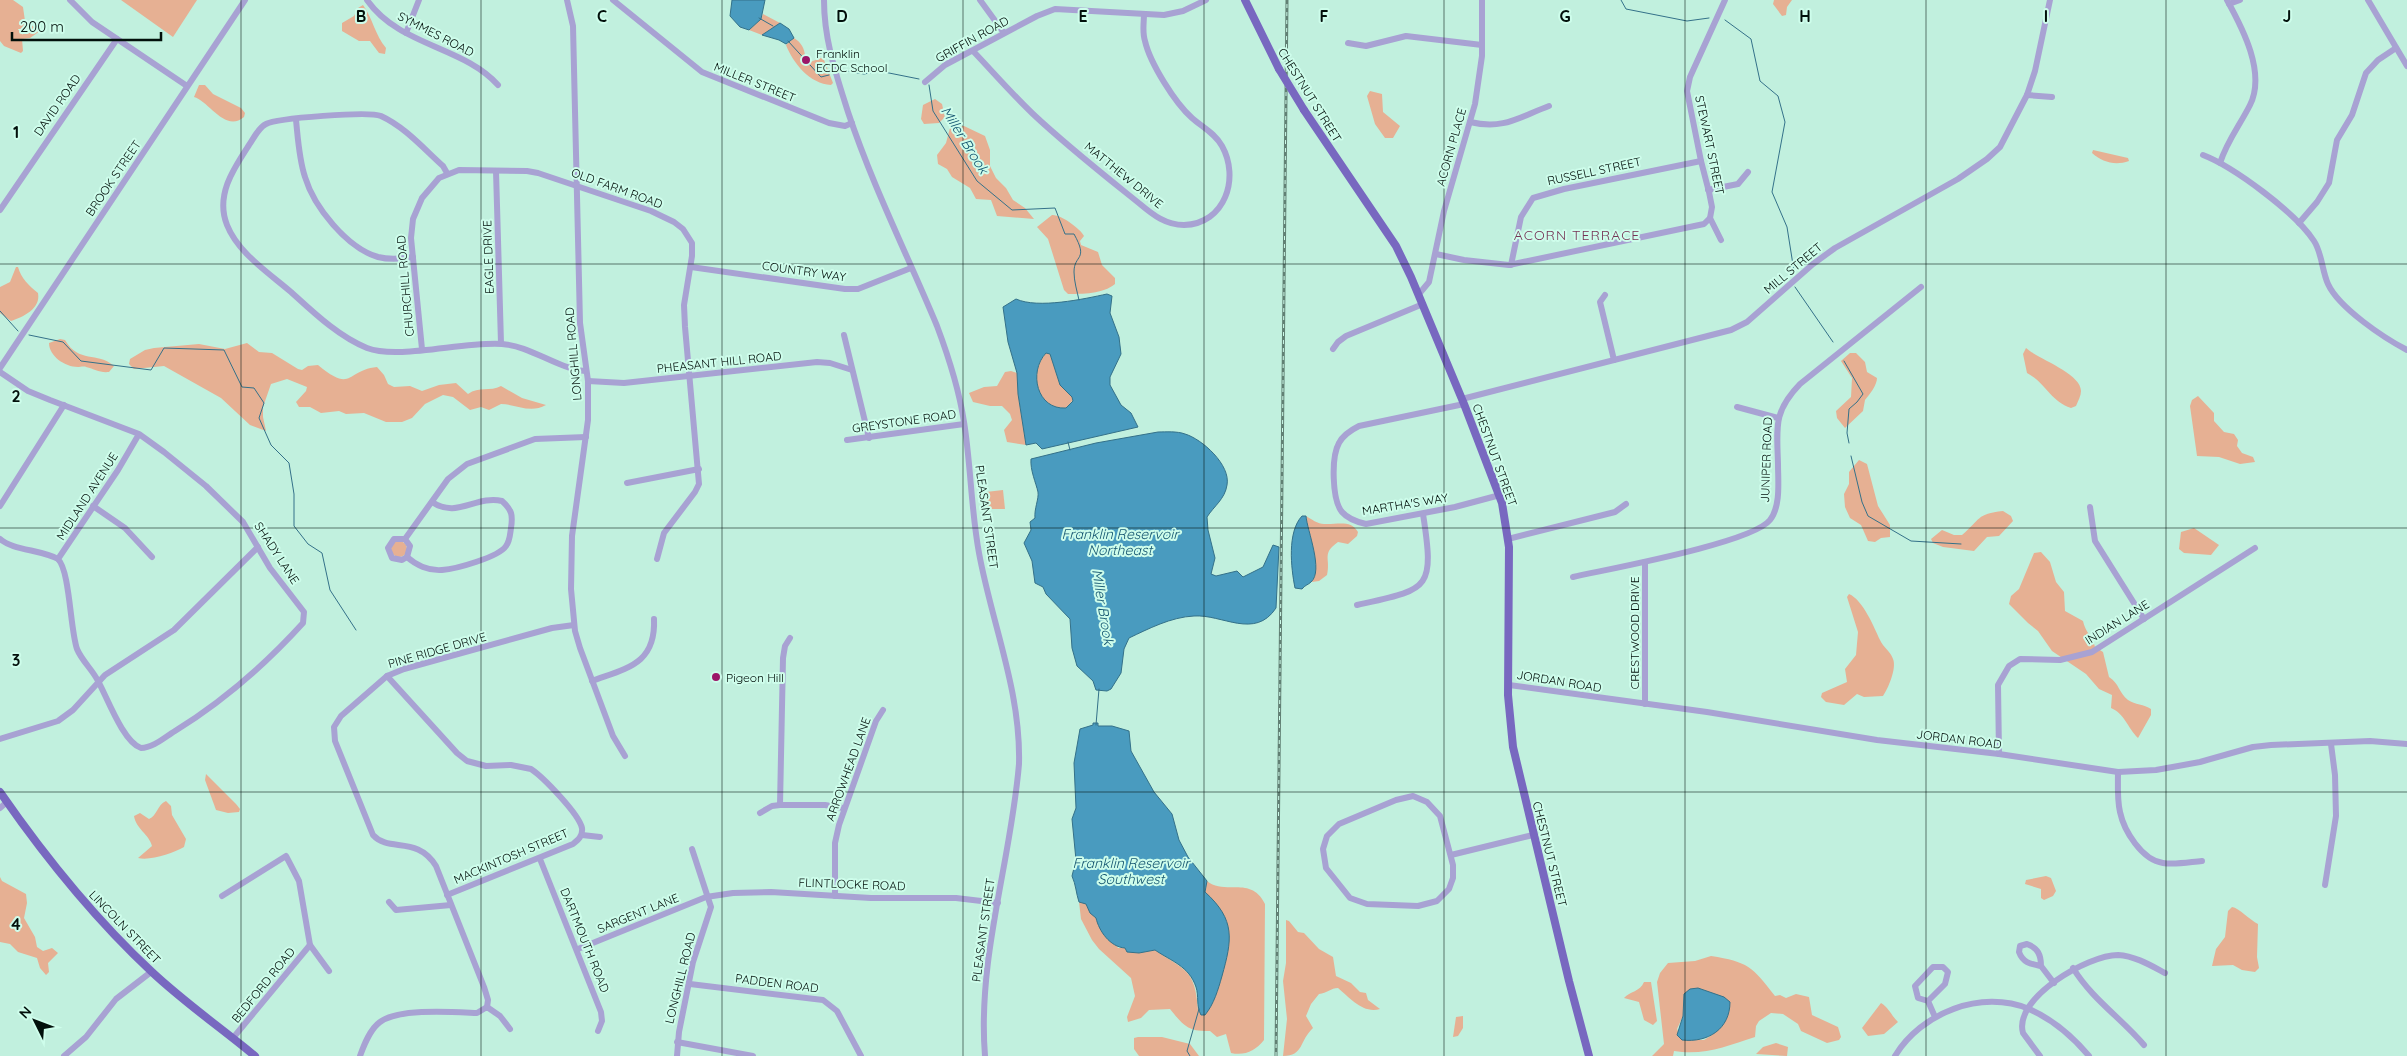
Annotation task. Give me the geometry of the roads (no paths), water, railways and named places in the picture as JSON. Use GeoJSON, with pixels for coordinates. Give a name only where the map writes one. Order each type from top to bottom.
{"type":"FeatureCollection","features":[{"type":"Feature","properties":{"kind":"main road","name":"CHESTNUT STREET"},"geometry":{"type":"LineString","coordinates":[[1244,0],[1279,68],[1304,110],[1396,246],[1419,294],[1500,495],[1508,539],[1509,685],[1513,747],[1533,835],[1589,1056]]}},
{"type":"Feature","properties":{"kind":"main road","name":"LINCOLN STREET"},"geometry":{"type":"LineString","coordinates":[[0,792],[65,881],[151,972],[255,1056]]}},
{"type":"Feature","properties":{"kind":"street"},"geometry":{"type":"LineString","coordinates":[[70,0],[92,22],[187,86]]}},
{"type":"Feature","properties":{"kind":"street","name":"BROOK STREET"},"geometry":{"type":"LineString","coordinates":[[0,370],[245,0]]}},
{"type":"Feature","properties":{"kind":"street","name":"SYMMES ROAD"},"geometry":{"type":"LineString","coordinates":[[367,0],[390,24],[487,72],[498,85]]}},
{"type":"Feature","properties":{"kind":"street"},"geometry":{"type":"LineString","coordinates":[[406,33],[420,0]]}},
{"type":"Feature","properties":{"kind":"street","name":"LONGHILL ROAD"},"geometry":{"type":"LineString","coordinates":[[567,0],[573,26],[580,315],[585,371],[588,381],[586,437],[572,536],[571,589],[574,625],[592,681],[613,736],[625,756]]}},
{"type":"Feature","properties":{"kind":"street","name":"MILLER STREET"},"geometry":{"type":"LineString","coordinates":[[613,0],[702,72],[829,123],[845,126],[852,123]]}},
{"type":"Feature","properties":{"kind":"street","name":"PLEASANT STREET"},"geometry":{"type":"LineString","coordinates":[[824,0],[828,51],[852,123],[877,192],[911,268],[948,358],[957,385],[964,424],[979,553],[1013,691],[1020,743],[1018,782],[987,980],[983,1020],[985,1056]]}},
{"type":"Feature","properties":{"kind":"street"},"geometry":{"type":"LineString","coordinates":[[980,0],[1004,33]]}},
{"type":"Feature","properties":{"kind":"street","name":"GRIFFIN ROAD"},"geometry":{"type":"LineString","coordinates":[[925,82],[938,69],[1037,16],[1056,9],[1164,15],[1177,13],[1206,0]]}},
{"type":"Feature","properties":{"kind":"street","name":"ACORN PLACE"},"geometry":{"type":"LineString","coordinates":[[1419,294],[1429,282],[1444,211],[1470,122],[1481,74],[1482,0]]}},
{"type":"Feature","properties":{"kind":"street","name":"STEWART STREET"},"geometry":{"type":"LineString","coordinates":[[1721,240],[1710,218],[1712,207],[1700,161],[1687,91],[1690,77],[1725,0]]}},
{"type":"Feature","properties":{"kind":"street","name":"MILL STREET"},"geometry":{"type":"LineString","coordinates":[[1463,402],[1742,326],[1813,264],[1835,248],[1958,179],[1987,160],[2006,137],[2027,95],[2035,71],[2050,0]]}},
{"type":"Feature","properties":{"kind":"street"},"geometry":{"type":"LineString","coordinates":[[2220,163],[2230,138],[2252,102],[2257,78],[2253,56],[2228,2],[2240,0]]}},
{"type":"Feature","properties":{"kind":"street"},"geometry":{"type":"LineString","coordinates":[[2368,0],[2407,66]]}},
{"type":"Feature","properties":{"kind":"street","name":"MATTHEW DRIVE"},"geometry":{"type":"LineString","coordinates":[[973,51],[1043,123],[1151,213],[1172,224],[1192,224],[1205,219],[1220,205],[1230,184],[1230,166],[1218,139],[1185,111],[1167,86],[1144,40],[1144,14]]}},
{"type":"Feature","properties":{"kind":"street"},"geometry":{"type":"LineString","coordinates":[[1348,43],[1366,46],[1406,36],[1482,44]]}},
{"type":"Feature","properties":{"kind":"street","name":"DAVID ROAD"},"geometry":{"type":"LineString","coordinates":[[0,210],[118,39]]}},
{"type":"Feature","properties":{"kind":"street"},"geometry":{"type":"LineString","coordinates":[[2299,223],[2317,202],[2328,183],[2338,140],[2352,115],[2366,73],[2378,60],[2396,48]]}},
{"type":"Feature","properties":{"kind":"street"},"geometry":{"type":"LineString","coordinates":[[2027,95],[2052,97]]}},
{"type":"Feature","properties":{"kind":"street"},"geometry":{"type":"LineString","coordinates":[[1470,122],[1482,125],[1506,124],[1549,106]]}},
{"type":"Feature","properties":{"kind":"street"},"geometry":{"type":"LineString","coordinates":[[447,173],[443,166],[404,131],[380,116],[352,113],[267,123],[254,137],[230,175],[224,193],[225,218],[236,242],[313,311],[362,346],[378,351],[501,344],[585,371]]}},
{"type":"Feature","properties":{"kind":"street"},"geometry":{"type":"LineString","coordinates":[[296,120],[305,179],[312,195],[328,219],[354,243],[374,256],[394,260],[413,257]]}},
{"type":"Feature","properties":{"kind":"street"},"geometry":{"type":"LineString","coordinates":[[2203,155],[2239,174],[2299,223],[2315,243],[2325,276],[2335,297],[2354,314],[2407,350]]}},
{"type":"Feature","properties":{"kind":"street","name":"RUSSELL STREET"},"geometry":{"type":"LineString","coordinates":[[1510,265],[1521,217],[1534,198],[1564,189],[1700,161]]}},
{"type":"Feature","properties":{"kind":"street","name":"OLD FARM ROAD"},"geometry":{"type":"LineString","coordinates":[[447,173],[459,170],[526,171],[651,211],[674,222],[690,238],[692,249],[691,266],[684,305],[688,377],[698,469],[697,489],[664,533],[658,559]]}},
{"type":"Feature","properties":{"kind":"street","name":"EAGLE DRIVE"},"geometry":{"type":"LineString","coordinates":[[496,171],[501,344]]}},
{"type":"Feature","properties":{"kind":"street"},"geometry":{"type":"LineString","coordinates":[[1708,190],[1738,184],[1748,172]]}},
{"type":"Feature","properties":{"kind":"street","name":"CHURCHILL ROAD"},"geometry":{"type":"LineString","coordinates":[[422,349],[411,228],[417,208],[439,178],[447,173]]}},
{"type":"Feature","properties":{"kind":"street"},"geometry":{"type":"LineString","coordinates":[[1436,254],[1464,260],[1510,265],[1704,224],[1710,218]]}},
{"type":"Feature","properties":{"kind":"street","name":"COUNTRY WAY"},"geometry":{"type":"LineString","coordinates":[[691,266],[845,289],[858,289],[911,268]]}},
{"type":"Feature","properties":{"kind":"street","name":"JUNIPER ROAD"},"geometry":{"type":"LineString","coordinates":[[1573,577],[1645,562],[1744,535],[1765,525],[1775,510],[1778,418],[1789,396],[1800,384],[1921,287]]}},
{"type":"Feature","properties":{"kind":"street"},"geometry":{"type":"LineString","coordinates":[[1605,295],[1600,302],[1614,360]]}},
{"type":"Feature","properties":{"kind":"street"},"geometry":{"type":"LineString","coordinates":[[1333,349],[1346,336],[1423,304]]}},
{"type":"Feature","properties":{"kind":"street"},"geometry":{"type":"LineString","coordinates":[[844,335],[869,438]]}},
{"type":"Feature","properties":{"kind":"street","name":"PHEASANT HILL ROAD"},"geometry":{"type":"LineString","coordinates":[[588,381],[624,383],[810,363],[830,363],[852,370]]}},
{"type":"Feature","properties":{"kind":"street","name":"SHADY LANE"},"geometry":{"type":"LineString","coordinates":[[0,370],[28,390],[139,434],[164,452],[243,522],[270,568],[302,607],[305,619],[239,687],[189,723],[150,746],[141,748],[130,739],[106,700],[98,681]]}},
{"type":"Feature","properties":{"kind":"street","name":"MARTHA'S WAY"},"geometry":{"type":"LineString","coordinates":[[1463,402],[1359,426],[1346,433],[1337,448],[1334,483],[1337,502],[1346,515],[1357,522],[1366,524],[1423,514],[1500,495]]}},
{"type":"Feature","properties":{"kind":"street"},"geometry":{"type":"LineString","coordinates":[[0,506],[64,405]]}},
{"type":"Feature","properties":{"kind":"street"},"geometry":{"type":"LineString","coordinates":[[1737,407],[1778,418]]}},
{"type":"Feature","properties":{"kind":"street","name":"GREYSTONE ROAD"},"geometry":{"type":"LineString","coordinates":[[847,440],[964,424]]}},
{"type":"Feature","properties":{"kind":"street","name":"MIDLAND AVENUE"},"geometry":{"type":"LineString","coordinates":[[98,681],[84,662],[77,648],[64,572],[58,559],[139,434]]}},
{"type":"Feature","properties":{"kind":"street"},"geometry":{"type":"LineString","coordinates":[[405,540],[448,479],[466,464],[535,439],[586,437]]}},
{"type":"Feature","properties":{"kind":"street"},"geometry":{"type":"LineString","coordinates":[[627,483],[698,469]]}},
{"type":"Feature","properties":{"kind":"street"},"geometry":{"type":"LineString","coordinates":[[407,557],[410,546],[405,540],[394,539],[388,548],[392,558],[396,560],[407,557],[420,566],[441,570],[494,556],[506,547],[509,541],[513,517],[508,506],[502,501],[485,500],[451,510],[444,509],[432,502]]}},
{"type":"Feature","properties":{"kind":"street"},"geometry":{"type":"LineString","coordinates":[[1508,539],[1615,512],[1626,504]]}},
{"type":"Feature","properties":{"kind":"street"},"geometry":{"type":"LineString","coordinates":[[93,506],[125,528],[152,557]]}},
{"type":"Feature","properties":{"kind":"street"},"geometry":{"type":"LineString","coordinates":[[2090,507],[2095,541],[2144,619]]}},
{"type":"Feature","properties":{"kind":"street"},"geometry":{"type":"LineString","coordinates":[[1357,605],[1408,594],[1425,578],[1429,562],[1423,514]]}},
{"type":"Feature","properties":{"kind":"street"},"geometry":{"type":"LineString","coordinates":[[0,539],[7,544],[47,553],[58,559]]}},
{"type":"Feature","properties":{"kind":"street"},"geometry":{"type":"LineString","coordinates":[[0,739],[58,721],[73,710],[98,681],[174,630],[258,547]]}},
{"type":"Feature","properties":{"kind":"street","name":"INDIAN LANE"},"geometry":{"type":"LineString","coordinates":[[1999,754],[1998,685],[2009,666],[2020,659],[2060,660],[2092,652],[2255,548]]}},
{"type":"Feature","properties":{"kind":"street","name":"CRESTWOOD DRIVE"},"geometry":{"type":"LineString","coordinates":[[1645,562],[1645,704]]}},
{"type":"Feature","properties":{"kind":"street"},"geometry":{"type":"LineString","coordinates":[[592,681],[628,668],[644,658],[651,644],[654,619]]}},
{"type":"Feature","properties":{"kind":"street","name":"PINE RIDGE DRIVE"},"geometry":{"type":"LineString","coordinates":[[487,1007],[488,1000],[436,866],[425,852],[408,846],[384,842],[373,835],[335,742],[334,726],[341,716],[387,676],[404,669],[552,628],[574,625]]}},
{"type":"Feature","properties":{"kind":"street"},"geometry":{"type":"LineString","coordinates":[[780,805],[783,658],[785,646],[790,638]]}},
{"type":"Feature","properties":{"kind":"street","name":"MACKINTOSH STREET"},"geometry":{"type":"LineString","coordinates":[[387,676],[457,753],[467,761],[486,766],[525,767],[535,772],[579,821],[582,835]]}},
{"type":"Feature","properties":{"kind":"street","name":"JORDAN ROAD"},"geometry":{"type":"LineString","coordinates":[[1509,685],[1877,740],[1999,754],[2118,772],[2156,770],[2253,747],[2370,741],[2407,744]]}},
{"type":"Feature","properties":{"kind":"street","name":"ARROWHEAD LANE"},"geometry":{"type":"LineString","coordinates":[[835,896],[835,843],[843,808],[860,769],[876,721],[883,710]]}},
{"type":"Feature","properties":{"kind":"street"},"geometry":{"type":"LineString","coordinates":[[2325,885],[2336,816],[2335,776],[2331,744]]}},
{"type":"Feature","properties":{"kind":"street"},"geometry":{"type":"LineString","coordinates":[[2118,772],[2120,812],[2136,846],[2148,858],[2164,864],[2202,861]]}},
{"type":"Feature","properties":{"kind":"street"},"geometry":{"type":"LineString","coordinates":[[1413,796],[1426,802],[1440,816],[1451,855],[1453,878],[1446,894],[1426,906],[1392,906],[1367,904],[1350,898],[1326,868],[1323,849],[1327,836],[1339,824],[1396,800],[1413,796]]}},
{"type":"Feature","properties":{"kind":"street"},"geometry":{"type":"LineString","coordinates":[[0,808],[7,802]]}},
{"type":"Feature","properties":{"kind":"street"},"geometry":{"type":"LineString","coordinates":[[760,813],[772,806],[780,805],[825,805],[843,808]]}},
{"type":"Feature","properties":{"kind":"street","name":"MACKINTOSH STREET"},"geometry":{"type":"LineString","coordinates":[[582,835],[600,837]]}},
{"type":"Feature","properties":{"kind":"street","name":"MACKINTOSH STREET"},"geometry":{"type":"LineString","coordinates":[[447,895],[540,859],[573,844],[582,835]]}},
{"type":"Feature","properties":{"kind":"street"},"geometry":{"type":"LineString","coordinates":[[1451,855],[1533,835]]}},
{"type":"Feature","properties":{"kind":"street","name":"LONGHILL ROAD"},"geometry":{"type":"LineString","coordinates":[[677,1056],[677,1042],[696,951],[711,907],[706,898],[692,850]]}},
{"type":"Feature","properties":{"kind":"street"},"geometry":{"type":"LineString","coordinates":[[222,896],[286,856],[299,881],[310,945],[329,971]]}},
{"type":"Feature","properties":{"kind":"street","name":"DARTMOUTH ROAD"},"geometry":{"type":"LineString","coordinates":[[540,859],[602,1012],[602,1021],[598,1031]]}},
{"type":"Feature","properties":{"kind":"street","name":"FLINTLOCKE ROAD"},"geometry":{"type":"LineString","coordinates":[[706,898],[746,891],[835,896],[956,898],[998,903]]}},
{"type":"Feature","properties":{"kind":"street","name":"SARGENT LANE"},"geometry":{"type":"LineString","coordinates":[[578,949],[706,898]]}},
{"type":"Feature","properties":{"kind":"street"},"geometry":{"type":"LineString","coordinates":[[389,902],[396,910],[451,905]]}},
{"type":"Feature","properties":{"kind":"street","name":"BEDFORD ROAD"},"geometry":{"type":"LineString","coordinates":[[233,1038],[310,945]]}},
{"type":"Feature","properties":{"kind":"street"},"geometry":{"type":"LineString","coordinates":[[2040,1056],[2022,1030],[2022,1019],[2027,1008],[2073,968],[2100,957],[2123,956],[2137,959],[2165,973]]}},
{"type":"Feature","properties":{"kind":"street"},"geometry":{"type":"LineString","coordinates":[[2041,966],[2054,983]]}},
{"type":"Feature","properties":{"kind":"street"},"geometry":{"type":"LineString","coordinates":[[1928,1001],[1945,984],[1948,972],[1943,967],[1933,967],[1915,986],[1918,998],[1928,1001],[1935,1017]]}},
{"type":"Feature","properties":{"kind":"street"},"geometry":{"type":"LineString","coordinates":[[2073,968],[2093,996],[2127,1026],[2144,1045]]}},
{"type":"Feature","properties":{"kind":"street"},"geometry":{"type":"LineString","coordinates":[[64,1056],[86,1037],[116,999],[151,972]]}},
{"type":"Feature","properties":{"kind":"street","name":"PADDEN ROAD"},"geometry":{"type":"LineString","coordinates":[[690,984],[823,1000],[837,1011],[861,1056]]}},
{"type":"Feature","properties":{"kind":"street"},"geometry":{"type":"LineString","coordinates":[[1895,1056],[1910,1036],[1935,1017],[1962,1006],[1988,1002],[2027,1008],[2062,1029],[2088,1056]]}},
{"type":"Feature","properties":{"kind":"street"},"geometry":{"type":"LineString","coordinates":[[360,1056],[374,1026],[388,1017],[405,1014],[477,1013],[487,1007],[500,1016],[510,1029]]}},
{"type":"Feature","properties":{"kind":"street"},"geometry":{"type":"LineString","coordinates":[[677,1042],[753,1056]]}},
{"type":"Feature","properties":{"kind":"water"},"geometry":{"type":"Polygon","coordinates":[[[732,0],[765,0],[761,19],[749,30],[740,27],[730,16],[732,0]]]}},
{"type":"Feature","properties":{"kind":"water"},"geometry":{"type":"Polygon","coordinates":[[[780,23],[789,29],[794,38],[786,44],[762,35],[780,23]]]}},
{"type":"Feature","properties":{"kind":"water"},"geometry":{"type":"Polygon","coordinates":[[[1107,294],[1112,296],[1110,313],[1119,337],[1121,354],[1110,377],[1110,385],[1121,405],[1131,413],[1138,427],[1042,449],[1036,443],[1026,445],[1018,394],[1017,373],[1008,342],[1003,307],[1016,299],[1025,302],[1048,303],[1107,294]],[[1046,353],[1037,370],[1038,388],[1048,403],[1056,407],[1066,408],[1073,401],[1072,397],[1060,385],[1050,354],[1046,353]]]}},
{"type":"Feature","properties":{"kind":"water","name":"Franklin Reservoir Northeast"},"geometry":{"type":"Polygon","coordinates":[[[1158,432],[1179,432],[1192,437],[1207,447],[1225,469],[1227,477],[1226,490],[1207,517],[1208,530],[1215,558],[1211,574],[1216,576],[1237,571],[1243,577],[1263,567],[1273,545],[1279,547],[1276,608],[1268,617],[1248,624],[1205,616],[1194,616],[1168,621],[1144,631],[1129,638],[1124,649],[1121,673],[1111,689],[1107,691],[1096,690],[1093,681],[1077,666],[1072,648],[1070,619],[1046,594],[1043,587],[1035,583],[1032,561],[1024,543],[1031,530],[1030,522],[1035,518],[1038,495],[1031,459],[1096,443],[1158,432]]]}},
{"type":"Feature","properties":{"kind":"water"},"geometry":{"type":"Polygon","coordinates":[[[1302,516],[1306,516],[1314,550],[1316,569],[1315,577],[1302,589],[1295,588],[1291,550],[1294,531],[1302,516]]]}},
{"type":"Feature","properties":{"kind":"water","name":"Franklin Reservoir Southwest"},"geometry":{"type":"Polygon","coordinates":[[[1093,723],[1098,723],[1098,726],[1112,726],[1129,731],[1131,751],[1154,792],[1172,814],[1179,840],[1188,857],[1207,881],[1205,892],[1215,902],[1227,921],[1229,931],[1228,952],[1215,997],[1205,1015],[1201,1015],[1196,987],[1184,969],[1155,950],[1139,953],[1127,952],[1125,948],[1115,945],[1106,938],[1096,918],[1090,913],[1086,904],[1079,902],[1072,876],[1076,860],[1072,819],[1076,808],[1074,763],[1080,729],[1093,725],[1093,723]]]}},
{"type":"Feature","properties":{"kind":"water"},"geometry":{"type":"Polygon","coordinates":[[[1698,988],[1724,997],[1730,1002],[1729,1012],[1722,1027],[1716,1032],[1700,1039],[1682,1040],[1677,1035],[1683,1016],[1684,994],[1690,989],[1698,988]]]}},
{"type":"Feature","properties":{"kind":"waterway"},"geometry":{"type":"LineString","coordinates":[[1621,0],[1626,9],[1687,21],[1709,18]]}},
{"type":"Feature","properties":{"kind":"waterway","name":"Miller Brook"},"geometry":{"type":"LineString","coordinates":[[759,18],[773,26]]}},
{"type":"Feature","properties":{"kind":"waterway"},"geometry":{"type":"LineString","coordinates":[[1725,20],[1751,39],[1760,81],[1778,96],[1785,122],[1772,192],[1787,227],[1794,271]]}},
{"type":"Feature","properties":{"kind":"waterway","name":"Miller Brook"},"geometry":{"type":"LineString","coordinates":[[788,41],[821,77],[829,75]]}},
{"type":"Feature","properties":{"kind":"waterway","name":"Miller Brook"},"geometry":{"type":"LineString","coordinates":[[841,70],[864,74],[879,71],[919,79]]}},
{"type":"Feature","properties":{"kind":"waterway","name":"Miller Brook"},"geometry":{"type":"LineString","coordinates":[[929,85],[933,111],[977,181],[1012,210],[1055,208],[1065,234],[1074,234],[1081,253],[1076,262],[1074,272],[1079,300]]}},
{"type":"Feature","properties":{"kind":"waterway"},"geometry":{"type":"LineString","coordinates":[[1795,287],[1833,342]]}},
{"type":"Feature","properties":{"kind":"waterway"},"geometry":{"type":"LineString","coordinates":[[0,311],[18,331]]}},
{"type":"Feature","properties":{"kind":"waterway"},"geometry":{"type":"LineString","coordinates":[[29,335],[63,342],[81,361],[151,370],[164,348],[224,350],[242,387],[254,388],[264,403],[259,418],[271,445],[289,463],[294,494],[294,526],[308,544],[322,553],[330,590],[356,630]]}},
{"type":"Feature","properties":{"kind":"waterway"},"geometry":{"type":"LineString","coordinates":[[1844,361],[1863,394],[1849,409],[1847,433],[1849,443]]}},
{"type":"Feature","properties":{"kind":"waterway","name":"Miller Brook"},"geometry":{"type":"LineString","coordinates":[[1068,442],[1070,450]]}},
{"type":"Feature","properties":{"kind":"waterway"},"geometry":{"type":"LineString","coordinates":[[1851,456],[1862,502],[1868,516],[1911,541],[1961,544]]}},
{"type":"Feature","properties":{"kind":"waterway","name":"Miller Brook"},"geometry":{"type":"LineString","coordinates":[[1096,725],[1099,689]]}},
{"type":"Feature","properties":{"kind":"waterway","name":"Miller Brook"},"geometry":{"type":"LineString","coordinates":[[1190,1056],[1187,1051],[1199,1009]]}},
{"type":"Feature","properties":{"kind":"railway"},"geometry":{"type":"LineString","coordinates":[[1276,1056],[1287,0]]}},
{"type":"Feature","properties":{"kind":"place","name":"Franklin ECDC School"},"geometry":{"type":"Point","coordinates":[806,60]}},
{"type":"Feature","properties":{"kind":"place","name":"Pigeon Hill"},"geometry":{"type":"Point","coordinates":[716,677]}},
{"type":"Feature","properties":{"kind":"district","name":"ACORN TERRACE"},"geometry":{"type":"Point","coordinates":[1577,235]}}]}
